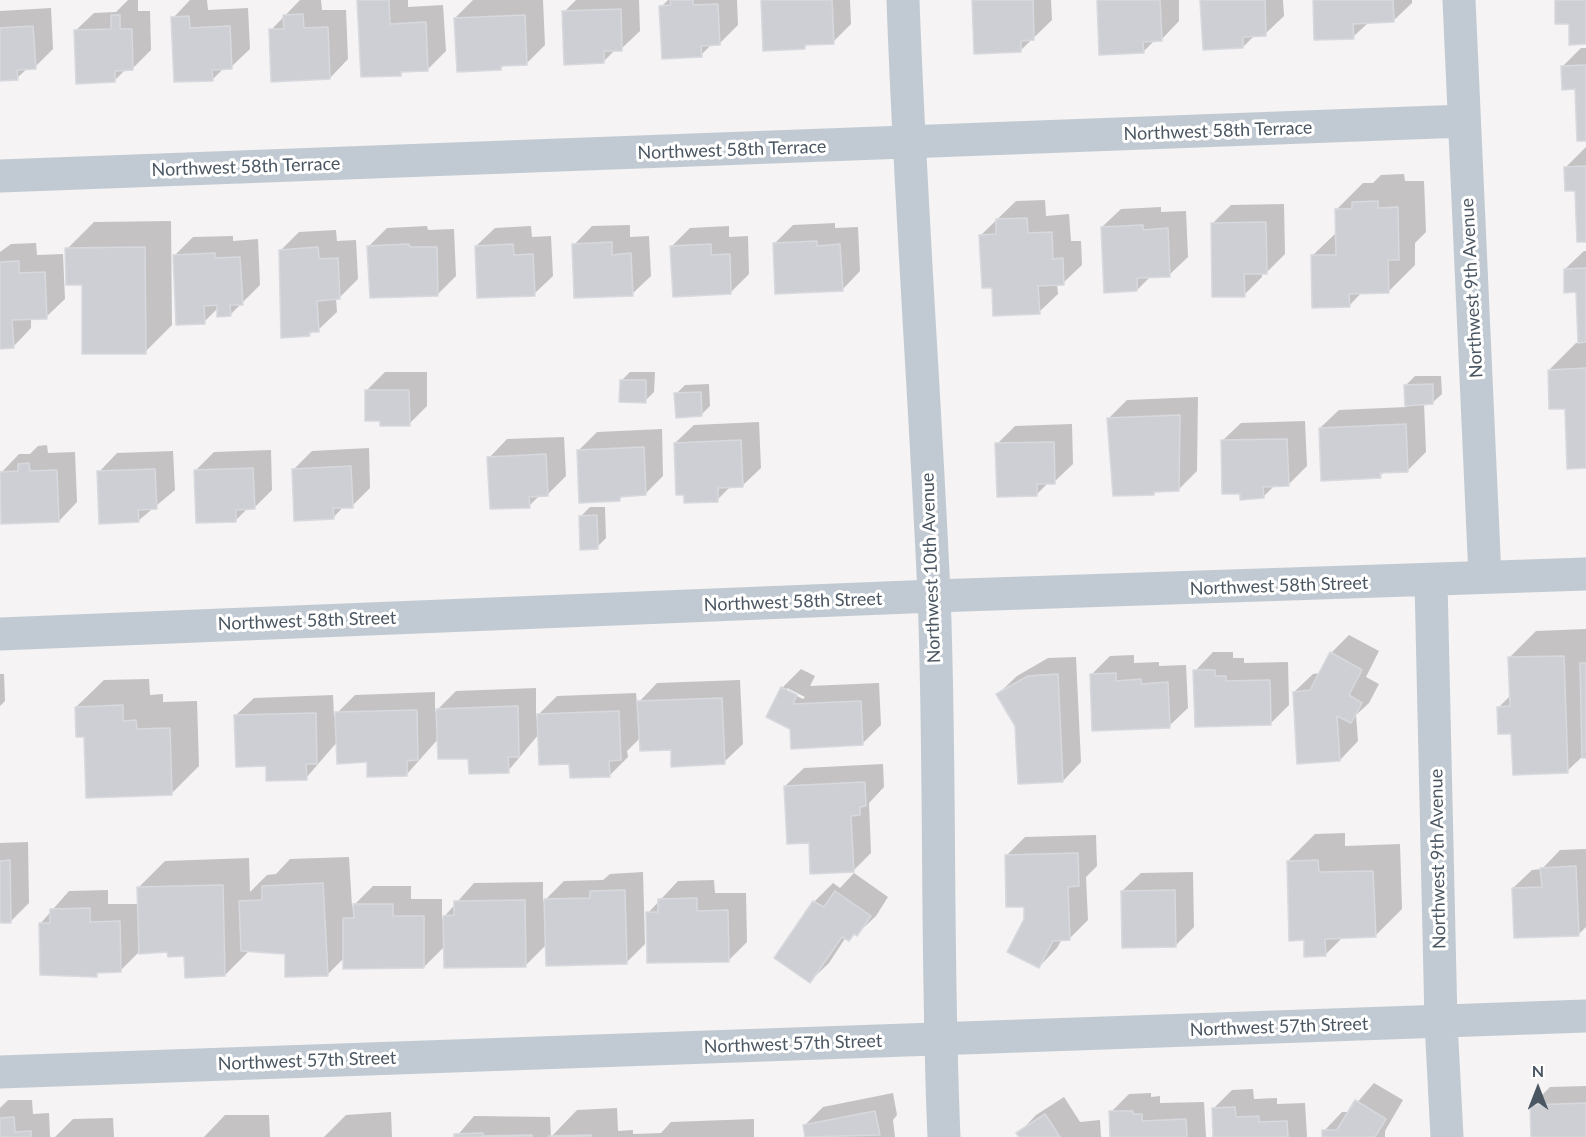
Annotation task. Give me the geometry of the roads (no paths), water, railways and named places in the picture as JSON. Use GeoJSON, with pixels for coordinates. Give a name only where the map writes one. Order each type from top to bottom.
{"type":"FeatureCollection","features":[{"type":"Feature","properties":{"kind":"street","name":"Northwest 10th Avenue"},"geometry":{"type":"LineString","coordinates":[[903,0],[908,143],[934,596],[939,1039],[944,1137]]}},
{"type":"Feature","properties":{"kind":"street","name":"Northwest 9th Avenue"},"geometry":{"type":"LineString","coordinates":[[1459,0],[1485,577]]}},
{"type":"Feature","properties":{"kind":"street","name":"Northwest 58th Terrace"},"geometry":{"type":"LineString","coordinates":[[0,176],[1464,121]]}},
{"type":"Feature","properties":{"kind":"street","name":"Northwest 58th Street"},"geometry":{"type":"LineString","coordinates":[[0,634],[934,596],[1586,574]]}},
{"type":"Feature","properties":{"kind":"street","name":"Northwest 9th Avenue"},"geometry":{"type":"LineString","coordinates":[[1431,581],[1442,1022],[1448,1137]]}},
{"type":"Feature","properties":{"kind":"street","name":"Northwest 57th Street"},"geometry":{"type":"LineString","coordinates":[[0,1072],[1586,1017]]}}]}
